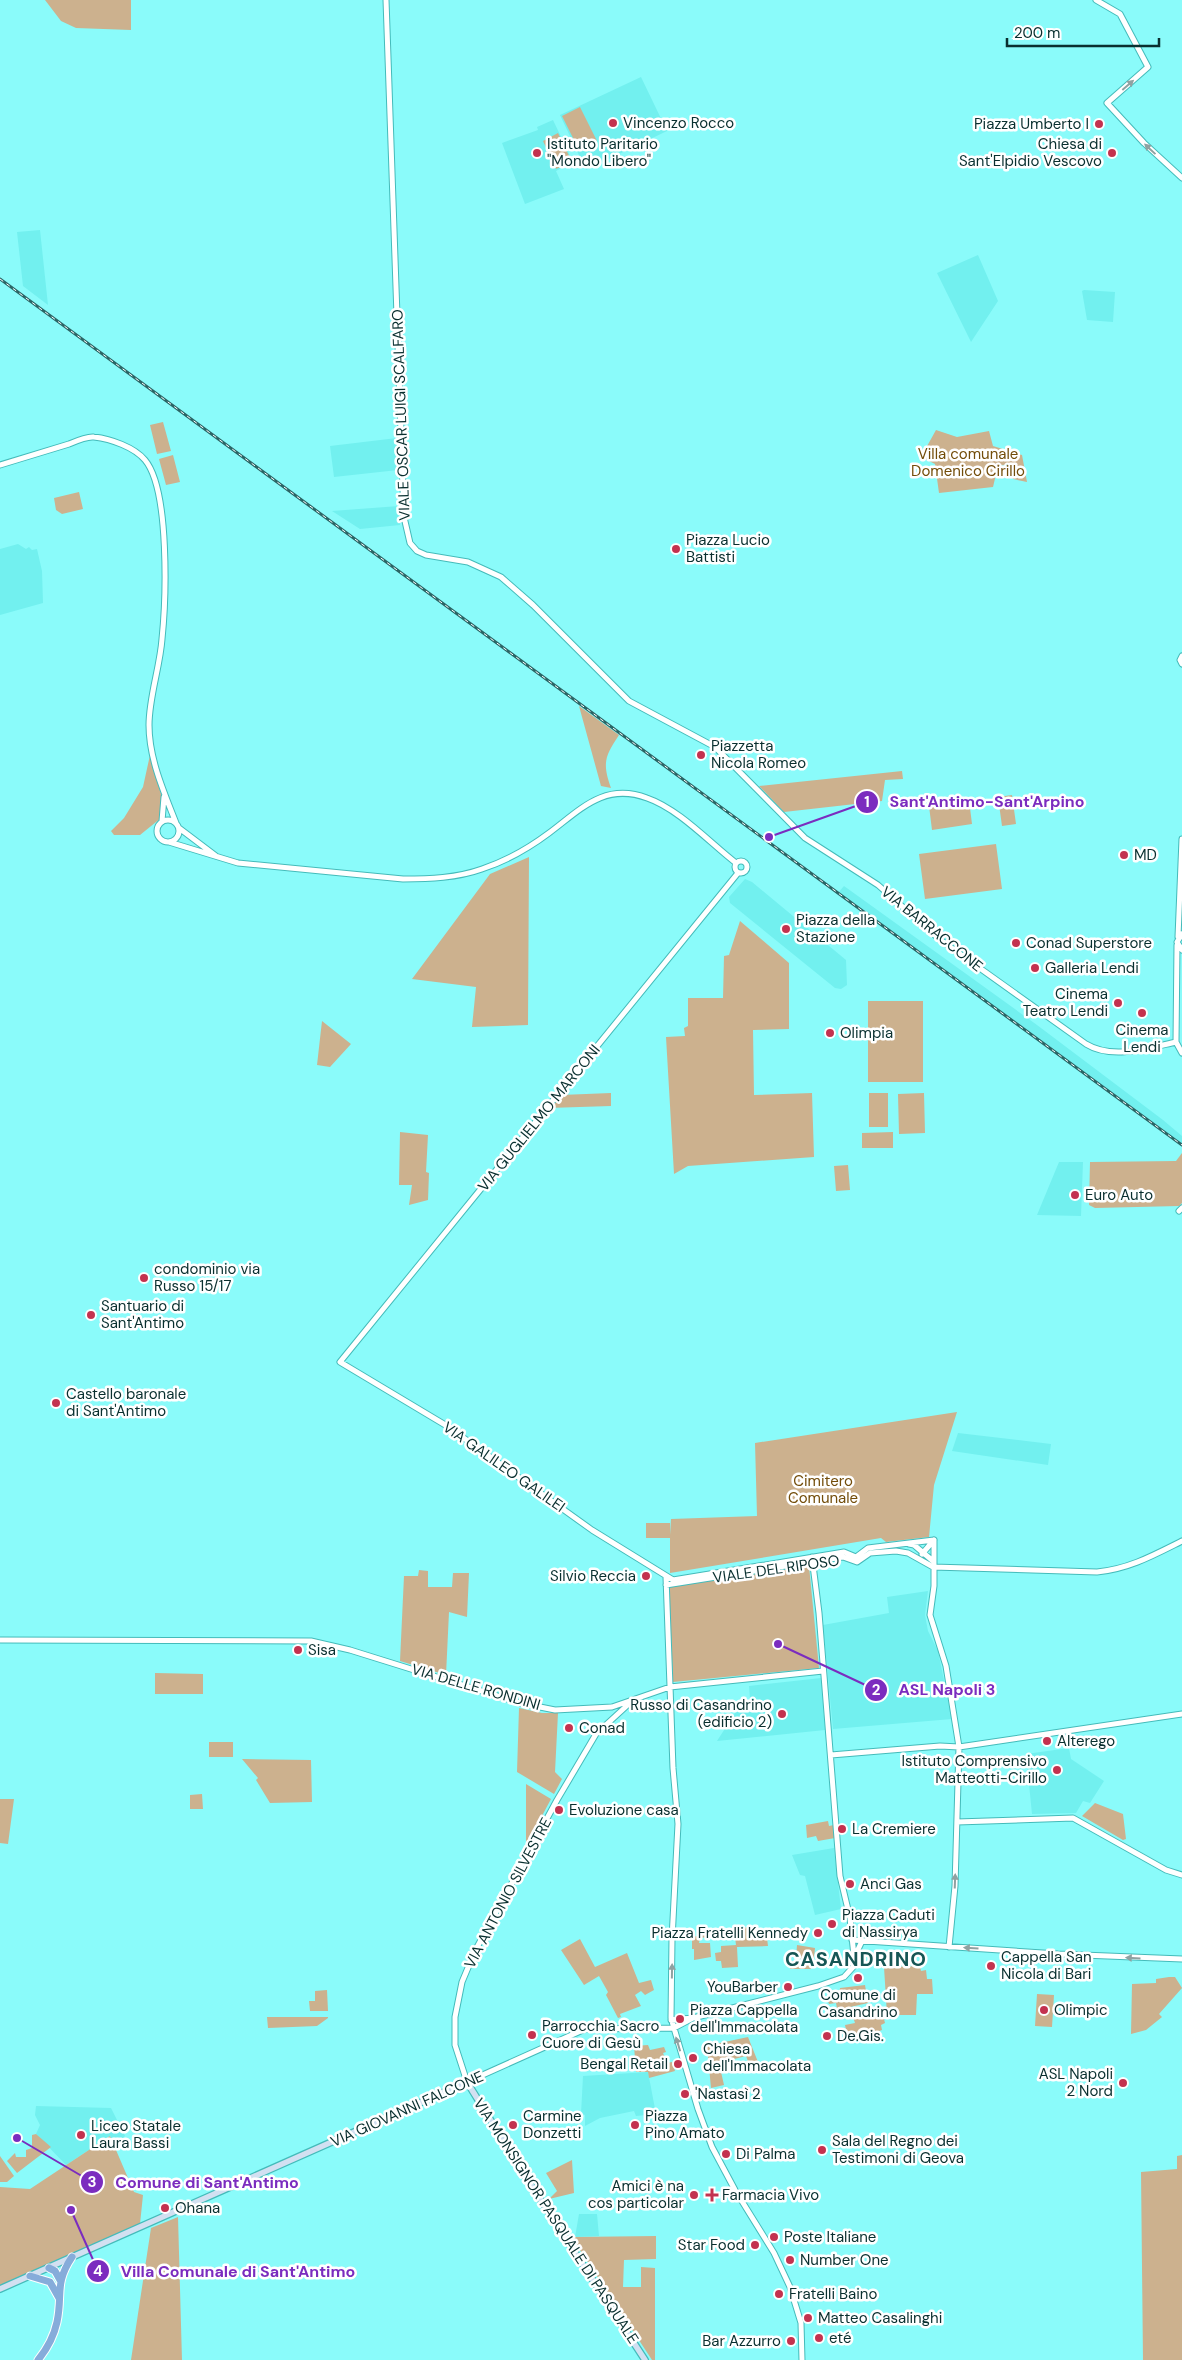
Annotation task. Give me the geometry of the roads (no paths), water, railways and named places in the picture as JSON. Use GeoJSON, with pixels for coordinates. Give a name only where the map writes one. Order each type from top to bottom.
{"type":"FeatureCollection","features":[{"type":"Feature","properties":{"kind":"highway"},"geometry":{"type":"LineString","coordinates":[[38,2360],[47,2348],[58,2322],[60,2280],[72,2257]]}},
{"type":"Feature","properties":{"kind":"highway"},"geometry":{"type":"LineString","coordinates":[[49,2268],[55,2271],[60,2280]]}},
{"type":"Feature","properties":{"kind":"highway"},"geometry":{"type":"LineString","coordinates":[[49,2268],[50,2282],[58,2298]]}},
{"type":"Feature","properties":{"kind":"highway"},"geometry":{"type":"LineString","coordinates":[[30,2276],[40,2277],[50,2282]]}},
{"type":"Feature","properties":{"kind":"main road","name":"VIA GIOVANNI FALCONE"},"geometry":{"type":"LineString","coordinates":[[0,2290],[467,2082]]}},
{"type":"Feature","properties":{"kind":"main road","name":"VIA MONSIGNOR PASQUALE DI PASQUALE"},"geometry":{"type":"LineString","coordinates":[[467,2082],[529,2182],[645,2360]]}},
{"type":"Feature","properties":{"kind":"street","name":"VIALE OSCAR LUIGI SCALFARO"},"geometry":{"type":"LineString","coordinates":[[386,0],[404,517],[410,543],[417,551],[426,555],[468,562],[501,577],[533,605],[629,701],[715,747]]}},
{"type":"Feature","properties":{"kind":"street"},"geometry":{"type":"LineString","coordinates":[[1096,0],[1120,14],[1148,67],[1107,102],[1120,118],[1182,178]]}},
{"type":"Feature","properties":{"kind":"street"},"geometry":{"type":"LineString","coordinates":[[0,464],[93,436],[114,442],[136,452],[146,461],[151,471],[163,514],[165,532],[162,639],[149,723],[150,742],[164,794],[178,826],[177,837],[169,842]]}},
{"type":"Feature","properties":{"kind":"street"},"geometry":{"type":"LineString","coordinates":[[1182,656],[1180,660],[1182,664]]}},
{"type":"Feature","properties":{"kind":"street","name":"VIA BARRACCONE"},"geometry":{"type":"LineString","coordinates":[[715,747],[804,838],[878,885],[939,939],[1086,1044],[1102,1051],[1118,1053],[1176,1042]]}},
{"type":"Feature","properties":{"kind":"street"},"geometry":{"type":"LineString","coordinates":[[164,794],[162,821],[157,832],[161,839],[238,863],[403,879],[448,877],[482,870],[519,853],[594,800],[628,794],[646,798],[664,806],[736,863]]}},
{"type":"Feature","properties":{"kind":"street"},"geometry":{"type":"LineString","coordinates":[[162,821],[171,820],[221,858]]}},
{"type":"Feature","properties":{"kind":"street"},"geometry":{"type":"LineString","coordinates":[[1182,839],[1180,936],[1177,945],[1176,1042],[1182,1053]]}},
{"type":"Feature","properties":{"kind":"street"},"geometry":{"type":"LineString","coordinates":[[743,861],[747,866],[745,872],[738,873],[735,868],[736,863],[743,861]]}},
{"type":"Feature","properties":{"kind":"street","name":"VIA GUGLIELMO MARCONI"},"geometry":{"type":"LineString","coordinates":[[340,1362],[738,873]]}},
{"type":"Feature","properties":{"kind":"street"},"geometry":{"type":"LineString","coordinates":[[1180,909],[1182,923]]}},
{"type":"Feature","properties":{"kind":"street"},"geometry":{"type":"LineString","coordinates":[[1177,945],[1182,952],[1177,964]]}},
{"type":"Feature","properties":{"kind":"street","name":"VIA GALILEO GALILEI"},"geometry":{"type":"LineString","coordinates":[[340,1362],[447,1426],[592,1530],[666,1577]]}},
{"type":"Feature","properties":{"kind":"street"},"geometry":{"type":"LineString","coordinates":[[920,1560],[923,1552],[934,1540]]}},
{"type":"Feature","properties":{"kind":"street"},"geometry":{"type":"LineString","coordinates":[[934,1540],[934,1586],[930,1616],[946,1666],[958,1747],[953,1916],[948,1947]]}},
{"type":"Feature","properties":{"kind":"street","name":"VIALE DEL RIPOSO"},"geometry":{"type":"LineString","coordinates":[[666,1585],[813,1560],[844,1552],[856,1557],[868,1548],[934,1540]]}},
{"type":"Feature","properties":{"kind":"street"},"geometry":{"type":"LineString","coordinates":[[933,1568],[1068,1572],[1116,1570],[1136,1564],[1182,1541]]}},
{"type":"Feature","properties":{"kind":"street"},"geometry":{"type":"LineString","coordinates":[[906,1543],[918,1548],[933,1560]]}},
{"type":"Feature","properties":{"kind":"street"},"geometry":{"type":"LineString","coordinates":[[912,1555],[918,1554],[918,1548]]}},
{"type":"Feature","properties":{"kind":"street","name":"VIALE DEL RIPOSO"},"geometry":{"type":"LineString","coordinates":[[666,1577],[673,1580],[843,1557],[857,1562],[870,1553],[887,1551],[912,1555],[933,1568]]}},
{"type":"Feature","properties":{"kind":"street"},"geometry":{"type":"LineString","coordinates":[[671,2020],[693,2018],[818,1986],[844,1977],[855,1965],[850,1918],[840,1876],[836,1809],[813,1560]]}},
{"type":"Feature","properties":{"kind":"street"},"geometry":{"type":"LineString","coordinates":[[666,1577],[673,1768],[678,1824],[672,1939],[671,2020],[693,2094],[712,2147],[735,2190],[769,2244],[790,2287],[801,2323],[802,2360]]}},
{"type":"Feature","properties":{"kind":"street","name":"VIA DELLE RONDINI"},"geometry":{"type":"LineString","coordinates":[[0,1640],[311,1641],[350,1650],[520,1703],[555,1710],[612,1707],[670,1687],[823,1671]]}},
{"type":"Feature","properties":{"kind":"street","name":"VIA ANTONIO SILVESTRE"},"geometry":{"type":"LineString","coordinates":[[467,2082],[455,2045],[454,2017],[462,1982],[475,1951],[557,1800],[596,1734],[632,1701]]}},
{"type":"Feature","properties":{"kind":"street"},"geometry":{"type":"LineString","coordinates":[[831,1755],[940,1746],[958,1747],[1182,1714]]}},
{"type":"Feature","properties":{"kind":"street"},"geometry":{"type":"LineString","coordinates":[[957,1822],[1073,1818],[1166,1870],[1182,1875]]}},
{"type":"Feature","properties":{"kind":"street"},"geometry":{"type":"LineString","coordinates":[[852,1940],[1058,1954],[1182,1958]]}},
{"type":"Feature","properties":{"kind":"street"},"geometry":{"type":"LineString","coordinates":[[854,1959],[862,1940]]}},
{"type":"Feature","properties":{"kind":"street"},"geometry":{"type":"LineString","coordinates":[[674,2028],[693,2018]]}},
{"type":"Feature","properties":{"kind":"street","name":"VIA GIOVANNI FALCONE"},"geometry":{"type":"LineString","coordinates":[[467,2082],[591,2029],[674,2028]]}},
{"type":"Feature","properties":{"kind":"railway"},"geometry":{"type":"LineString","coordinates":[[0,279],[1182,1145]]}},
{"type":"Feature","properties":{"kind":"place","name":"Vincenzo Rocco"},"geometry":{"type":"Point","coordinates":[613,123]}},
{"type":"Feature","properties":{"kind":"place","name":"Piazza Umberto I"},"geometry":{"type":"Point","coordinates":[1099,124]}},
{"type":"Feature","properties":{"kind":"place","name":"Istituto Paritario \"Mondo Libero\""},"geometry":{"type":"Point","coordinates":[537,153]}},
{"type":"Feature","properties":{"kind":"place","name":"Chiesa di Sant'Elpidio Vescovo"},"geometry":{"type":"Point","coordinates":[1112,153]}},
{"type":"Feature","properties":{"kind":"place","name":"Piazza Lucio Battisti"},"geometry":{"type":"Point","coordinates":[676,549]}},
{"type":"Feature","properties":{"kind":"place","name":"Piazzetta Nicola Romeo"},"geometry":{"type":"Point","coordinates":[701,755]}},
{"type":"Feature","properties":{"kind":"place","name":"Sant'Antimo-Sant'Arpino"},"geometry":{"type":"Point","coordinates":[769,837]}},
{"type":"Feature","properties":{"kind":"place","name":"MD"},"geometry":{"type":"Point","coordinates":[1124,855]}},
{"type":"Feature","properties":{"kind":"place","name":"Piazza della Stazione"},"geometry":{"type":"Point","coordinates":[786,929]}},
{"type":"Feature","properties":{"kind":"place","name":"Conad Superstore"},"geometry":{"type":"Point","coordinates":[1016,943]}},
{"type":"Feature","properties":{"kind":"place","name":"Galleria Lendi"},"geometry":{"type":"Point","coordinates":[1035,968]}},
{"type":"Feature","properties":{"kind":"place","name":"Cinema Teatro Lendi"},"geometry":{"type":"Point","coordinates":[1118,1003]}},
{"type":"Feature","properties":{"kind":"place","name":"Cinema Lendi"},"geometry":{"type":"Point","coordinates":[1142,1013]}},
{"type":"Feature","properties":{"kind":"place","name":"Olimpia"},"geometry":{"type":"Point","coordinates":[830,1033]}},
{"type":"Feature","properties":{"kind":"place","name":"Euro Auto"},"geometry":{"type":"Point","coordinates":[1075,1195]}},
{"type":"Feature","properties":{"kind":"place","name":"condominio via Russo 15/17"},"geometry":{"type":"Point","coordinates":[144,1278]}},
{"type":"Feature","properties":{"kind":"place","name":"Santuario di Sant'Antimo"},"geometry":{"type":"Point","coordinates":[91,1315]}},
{"type":"Feature","properties":{"kind":"place","name":"Castello baronale di Sant'Antimo"},"geometry":{"type":"Point","coordinates":[56,1403]}},
{"type":"Feature","properties":{"kind":"place","name":"Silvio Reccia"},"geometry":{"type":"Point","coordinates":[646,1576]}},
{"type":"Feature","properties":{"kind":"place","name":"ASL Napoli 3"},"geometry":{"type":"Point","coordinates":[778,1644]}},
{"type":"Feature","properties":{"kind":"place","name":"Sisa"},"geometry":{"type":"Point","coordinates":[298,1650]}},
{"type":"Feature","properties":{"kind":"place","name":"Russo di Casandrino (edificio 2)"},"geometry":{"type":"Point","coordinates":[782,1714]}},
{"type":"Feature","properties":{"kind":"place","name":"Conad"},"geometry":{"type":"Point","coordinates":[569,1728]}},
{"type":"Feature","properties":{"kind":"place","name":"Alterego"},"geometry":{"type":"Point","coordinates":[1047,1741]}},
{"type":"Feature","properties":{"kind":"place","name":"Istituto Comprensivo Matteotti-Cirillo"},"geometry":{"type":"Point","coordinates":[1057,1770]}},
{"type":"Feature","properties":{"kind":"place","name":"Evoluzione casa"},"geometry":{"type":"Point","coordinates":[559,1810]}},
{"type":"Feature","properties":{"kind":"place","name":"La Cremiere"},"geometry":{"type":"Point","coordinates":[842,1829]}},
{"type":"Feature","properties":{"kind":"place","name":"Anci Gas"},"geometry":{"type":"Point","coordinates":[850,1884]}},
{"type":"Feature","properties":{"kind":"place","name":"Piazza Caduti di Nassirya"},"geometry":{"type":"Point","coordinates":[832,1924]}},
{"type":"Feature","properties":{"kind":"place","name":"Piazza Fratelli Kennedy"},"geometry":{"type":"Point","coordinates":[818,1933]}},
{"type":"Feature","properties":{"kind":"place","name":"Cappella San Nicola di Bari"},"geometry":{"type":"Point","coordinates":[991,1966]}},
{"type":"Feature","properties":{"kind":"place","name":"Comune di Casandrino"},"geometry":{"type":"Point","coordinates":[858,1978]}},
{"type":"Feature","properties":{"kind":"place","name":"YouBarber"},"geometry":{"type":"Point","coordinates":[788,1987]}},
{"type":"Feature","properties":{"kind":"place","name":"Olimpic"},"geometry":{"type":"Point","coordinates":[1044,2010]}},
{"type":"Feature","properties":{"kind":"place","name":"Piazza Cappella dell'Immacolata"},"geometry":{"type":"Point","coordinates":[680,2019]}},
{"type":"Feature","properties":{"kind":"place","name":"Parrocchia Sacro Cuore di Gesù"},"geometry":{"type":"Point","coordinates":[532,2035]}},
{"type":"Feature","properties":{"kind":"place","name":"De.Gis."},"geometry":{"type":"Point","coordinates":[827,2036]}},
{"type":"Feature","properties":{"kind":"place","name":"Chiesa dell'Immacolata"},"geometry":{"type":"Point","coordinates":[693,2058]}},
{"type":"Feature","properties":{"kind":"place","name":"Bengal Retail"},"geometry":{"type":"Point","coordinates":[678,2064]}},
{"type":"Feature","properties":{"kind":"place","name":"ASL Napoli 2 Nord"},"geometry":{"type":"Point","coordinates":[1123,2083]}},
{"type":"Feature","properties":{"kind":"place","name":"'Nastasì 2"},"geometry":{"type":"Point","coordinates":[685,2094]}},
{"type":"Feature","properties":{"kind":"place","name":"Carmine Donzetti"},"geometry":{"type":"Point","coordinates":[513,2125]}},
{"type":"Feature","properties":{"kind":"place","name":"Piazza Pino Amato"},"geometry":{"type":"Point","coordinates":[635,2125]}},
{"type":"Feature","properties":{"kind":"place","name":"Liceo Statale Laura Bassi"},"geometry":{"type":"Point","coordinates":[81,2135]}},
{"type":"Feature","properties":{"kind":"place","name":"Comune di Sant'Antimo"},"geometry":{"type":"Point","coordinates":[17,2138]}},
{"type":"Feature","properties":{"kind":"place","name":"Sala del Regno dei Testimoni di Geova"},"geometry":{"type":"Point","coordinates":[822,2150]}},
{"type":"Feature","properties":{"kind":"place","name":"Di Palma"},"geometry":{"type":"Point","coordinates":[726,2154]}},
{"type":"Feature","properties":{"kind":"place","name":"Amici è na cos particolar"},"geometry":{"type":"Point","coordinates":[694,2195]}},
{"type":"Feature","properties":{"kind":"place","name":"Farmacia Vivo"},"geometry":{"type":"Point","coordinates":[712,2195]}},
{"type":"Feature","properties":{"kind":"place","name":"Ohana"},"geometry":{"type":"Point","coordinates":[165,2208]}},
{"type":"Feature","properties":{"kind":"place","name":"Villa Comunale di Sant'Antimo"},"geometry":{"type":"Point","coordinates":[71,2210]}},
{"type":"Feature","properties":{"kind":"place","name":"Poste Italiane"},"geometry":{"type":"Point","coordinates":[774,2237]}},
{"type":"Feature","properties":{"kind":"place","name":"Star Food"},"geometry":{"type":"Point","coordinates":[755,2245]}},
{"type":"Feature","properties":{"kind":"place","name":"Number One"},"geometry":{"type":"Point","coordinates":[790,2260]}},
{"type":"Feature","properties":{"kind":"place","name":"Fratelli Baino"},"geometry":{"type":"Point","coordinates":[779,2294]}},
{"type":"Feature","properties":{"kind":"place","name":"Matteo Casalinghi"},"geometry":{"type":"Point","coordinates":[808,2318]}},
{"type":"Feature","properties":{"kind":"place","name":"eté"},"geometry":{"type":"Point","coordinates":[819,2338]}},
{"type":"Feature","properties":{"kind":"place","name":"Bar Azzurro"},"geometry":{"type":"Point","coordinates":[791,2341]}},
{"type":"Feature","properties":{"kind":"district","name":"CASANDRINO"},"geometry":{"type":"Point","coordinates":[856,1959]}},
{"type":"Feature","properties":{"kind":"park label","name":"Villa comunale Domenico Cirillo"},"geometry":{"type":"Point","coordinates":[968,462]}},
{"type":"Feature","properties":{"kind":"park label","name":"Cimitero Comunale"},"geometry":{"type":"Point","coordinates":[823,1490]}}]}
